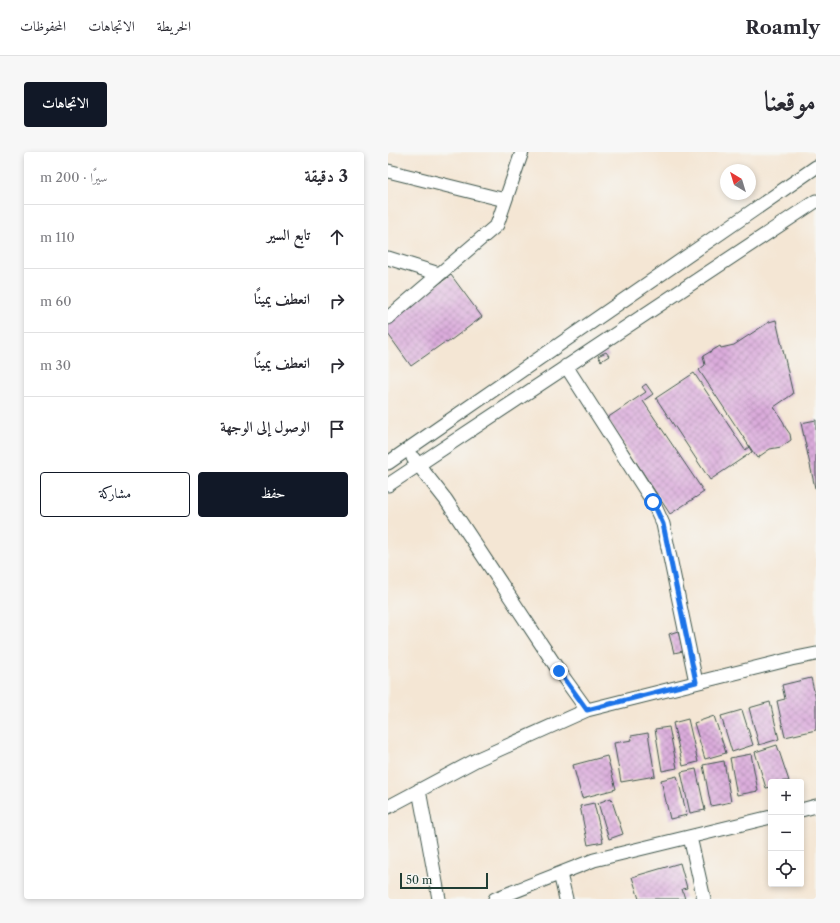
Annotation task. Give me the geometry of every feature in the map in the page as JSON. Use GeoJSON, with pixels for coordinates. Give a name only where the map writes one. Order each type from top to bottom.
{"type":"FeatureCollection","features":[{"type":"Feature","properties":{"kind":"street"},"geometry":{"type":"LineString","coordinates":[[388,318],[496,225],[522,152]]}},
{"type":"Feature","properties":{"kind":"street"},"geometry":{"type":"LineString","coordinates":[[388,463],[816,167]]}},
{"type":"Feature","properties":{"kind":"street"},"geometry":{"type":"LineString","coordinates":[[388,171],[505,200]]}},
{"type":"Feature","properties":{"kind":"street"},"geometry":{"type":"LineString","coordinates":[[388,484],[816,201]]}},
{"type":"Feature","properties":{"kind":"street"},"geometry":{"type":"LineString","coordinates":[[388,258],[439,274]]}},
{"type":"Feature","properties":{"kind":"street"},"geometry":{"type":"LineString","coordinates":[[566,366],[653,502],[663,524],[696,682]]}},
{"type":"Feature","properties":{"kind":"street"},"geometry":{"type":"LineString","coordinates":[[407,450],[446,500],[559,671],[587,710]]}},
{"type":"Feature","properties":{"kind":"street"},"geometry":{"type":"LineString","coordinates":[[388,807],[478,759],[587,710],[790,659],[816,654]]}},
{"type":"Feature","properties":{"kind":"street"},"geometry":{"type":"LineString","coordinates":[[419,790],[439,899]]}},
{"type":"Feature","properties":{"kind":"street"},"geometry":{"type":"LineString","coordinates":[[804,809],[816,806]]}},
{"type":"Feature","properties":{"kind":"street"},"geometry":{"type":"LineString","coordinates":[[495,899],[594,860],[768,818]]}},
{"type":"Feature","properties":{"kind":"street"},"geometry":{"type":"LineString","coordinates":[[690,837],[704,899]]}},
{"type":"Feature","properties":{"kind":"street"},"geometry":{"type":"LineString","coordinates":[[560,874],[566,899]]}},
{"type":"Feature","properties":{"kind":"building"},"geometry":{"type":"Polygon","coordinates":[[[451,275],[482,317],[447,343],[445,342],[411,366],[388,334],[388,321],[451,275]]]}},
{"type":"Feature","properties":{"kind":"building"},"geometry":{"type":"Polygon","coordinates":[[[776,320],[793,394],[774,407],[790,434],[791,440],[781,447],[770,449],[757,458],[699,370],[705,365],[703,356],[720,346],[721,348],[734,345],[769,322],[776,320]]]}},
{"type":"Feature","properties":{"kind":"building"},"geometry":{"type":"Polygon","coordinates":[[[606,352],[609,356],[601,361],[598,356],[606,352]]]}},
{"type":"Feature","properties":{"kind":"building"},"geometry":{"type":"Polygon","coordinates":[[[694,373],[745,450],[749,447],[752,452],[710,480],[656,398],[694,373]]]}},
{"type":"Feature","properties":{"kind":"building"},"geometry":{"type":"Polygon","coordinates":[[[646,384],[653,394],[643,401],[704,492],[670,514],[607,418],[646,392],[642,387],[646,384]]]}},
{"type":"Feature","properties":{"kind":"building"},"geometry":{"type":"Polygon","coordinates":[[[816,420],[816,488],[815,488],[801,423],[816,420]]]}},
{"type":"Feature","properties":{"kind":"building"},"geometry":{"type":"Polygon","coordinates":[[[678,631],[683,651],[674,653],[669,634],[678,631]]]}},
{"type":"Feature","properties":{"kind":"building"},"geometry":{"type":"Polygon","coordinates":[[[811,678],[816,699],[816,730],[785,737],[777,701],[785,699],[782,685],[811,678]]]}},
{"type":"Feature","properties":{"kind":"building"},"geometry":{"type":"Polygon","coordinates":[[[770,702],[779,739],[759,745],[749,708],[770,702]]]}},
{"type":"Feature","properties":{"kind":"building"},"geometry":{"type":"Polygon","coordinates":[[[742,710],[753,745],[732,752],[721,716],[742,710]]]}},
{"type":"Feature","properties":{"kind":"building"},"geometry":{"type":"Polygon","coordinates":[[[714,716],[726,753],[705,759],[694,723],[714,716]]]}},
{"type":"Feature","properties":{"kind":"building"},"geometry":{"type":"Polygon","coordinates":[[[688,719],[698,762],[683,766],[673,723],[688,719]]]}},
{"type":"Feature","properties":{"kind":"building"},"geometry":{"type":"Polygon","coordinates":[[[669,727],[677,768],[662,771],[655,729],[669,727]]]}},
{"type":"Feature","properties":{"kind":"building"},"geometry":{"type":"Polygon","coordinates":[[[648,733],[655,776],[621,782],[614,743],[632,740],[631,736],[648,733]]]}},
{"type":"Feature","properties":{"kind":"building"},"geometry":{"type":"Polygon","coordinates":[[[777,745],[788,779],[768,779],[768,788],[766,788],[755,752],[777,745]]]}},
{"type":"Feature","properties":{"kind":"building"},"geometry":{"type":"Polygon","coordinates":[[[751,754],[758,791],[737,795],[730,758],[751,754]]]}},
{"type":"Feature","properties":{"kind":"building"},"geometry":{"type":"Polygon","coordinates":[[[607,756],[616,789],[582,798],[573,765],[607,756]]]}},
{"type":"Feature","properties":{"kind":"building"},"geometry":{"type":"Polygon","coordinates":[[[724,761],[731,802],[711,806],[703,765],[724,761]]]}},
{"type":"Feature","properties":{"kind":"building"},"geometry":{"type":"Polygon","coordinates":[[[696,769],[705,810],[690,813],[681,772],[696,769]]]}},
{"type":"Feature","properties":{"kind":"building"},"geometry":{"type":"Polygon","coordinates":[[[677,776],[687,815],[670,819],[661,780],[677,776]]]}},
{"type":"Feature","properties":{"kind":"building"},"geometry":{"type":"Polygon","coordinates":[[[611,798],[623,834],[609,839],[598,803],[611,798]]]}},
{"type":"Feature","properties":{"kind":"building"},"geometry":{"type":"Polygon","coordinates":[[[594,803],[603,842],[588,845],[580,806],[594,803]]]}},
{"type":"Feature","properties":{"kind":"building"},"geometry":{"type":"Polygon","coordinates":[[[680,863],[687,888],[682,889],[685,899],[639,899],[632,877],[680,863]]]}},
{"type":"Feature","properties":{"kind":"route"},"geometry":{"type":"LineString","coordinates":[[559,671],[587,710],[696,682],[663,524],[653,502]]}}]}
